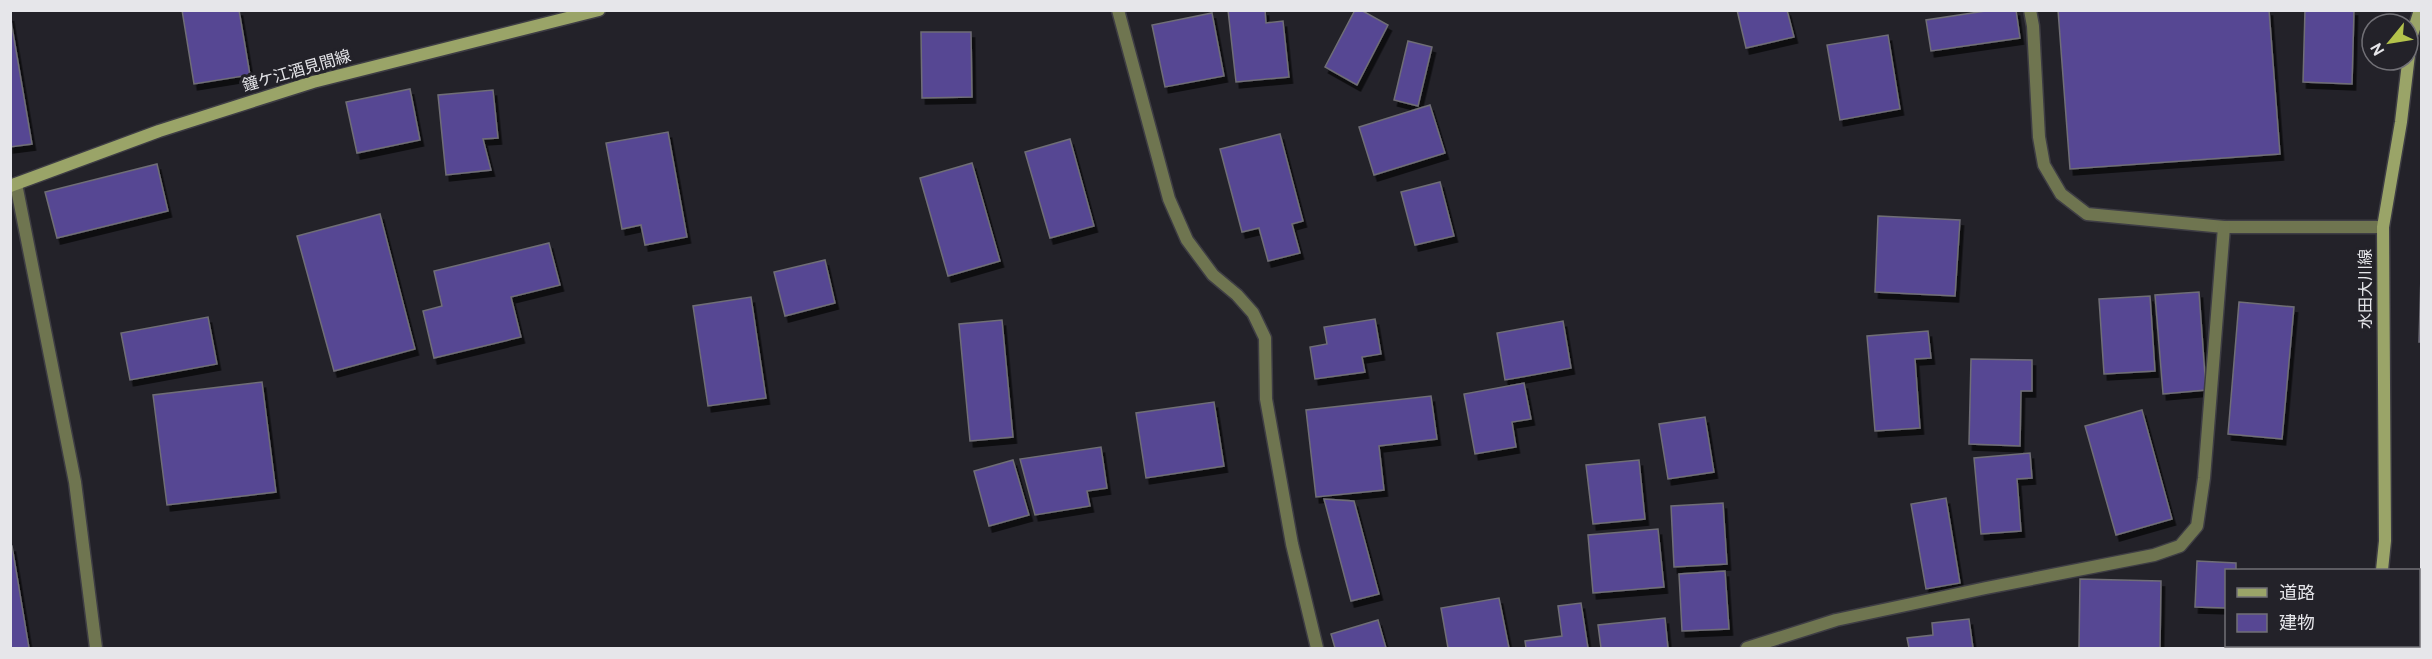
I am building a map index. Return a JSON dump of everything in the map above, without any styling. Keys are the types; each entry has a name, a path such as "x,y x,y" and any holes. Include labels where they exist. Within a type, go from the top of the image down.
{"main road":[{"name":"鐘ケ江酒見間線","path":"13,185 159,131 314,82 599,10"},
{"name":"水田大川線","path":"2382,569 2385,541 2384,228 2401,122 2411,38 2420,10"}],"street":[{"path":"1118,10 1169,199 1187,240 1213,275 1237,295 1253,313 1265,338 1266,399 1292,544 1317,648"},
{"path":"2031,10 2038,136 2044,165 2061,194 2087,214 2224,227 2384,228"},
{"path":"13,185 75,482 96,648"},
{"path":"1747,648 1836,620 2154,555 2180,546 2198,526 2204,478 2224,227"}],"building":[{"path":"182,10 239,10 250,75 194,84"},
{"path":"1228,10 1265,10 1266,23 1283,21 1289,77 1236,82"},
{"path":"1355,10 1361,10 1388,25 1357,85 1325,67"},
{"path":"1737,10 1787,10 1794,37 1746,48"},
{"path":"1992,10 2016,10 2020,38 1931,51 1926,20"},
{"path":"2058,10 2269,10 2280,154 2070,169"},
{"path":"2305,10 2354,10 2352,84 2303,82"},
{"path":"1212,13 1224,76 1165,87 1152,25"},
{"path":"10,15 32,144 10,147"},
{"path":"921,32 971,32 972,97 922,98"},
{"path":"1888,35 1900,109 1840,120 1827,45"},
{"path":"1408,41 1432,47 1418,106 1394,100"},
{"path":"410,89 420,140 357,153 346,102"},
{"path":"493,90 498,138 483,139 491,170 446,175 438,95"},
{"path":"1430,105 1445,153 1374,175 1359,127"},
{"path":"668,132 687,237 645,245 641,225 622,229 606,143"},
{"path":"1280,134 1303,221 1292,224 1300,253 1268,261 1259,228 1242,232 1220,149"},
{"path":"1070,139 1094,226 1050,238 1025,152"},
{"path":"972,163 1000,261 948,276 920,178"},
{"path":"157,164 168,211 57,238 45,192"},
{"path":"1440,182 1454,236 1415,245 1401,192"},
{"path":"380,214 415,349 334,371 297,236"},
{"path":"1878,216 1960,220 1955,296 1875,292"},
{"path":"549,243 560,285 511,297 521,337 434,358 423,311 442,306 434,271"},
{"path":"825,260 835,303 785,316 774,272"},
{"path":"2421,275 2422,342 2419,342"},
{"path":"2199,292 2206,390 2163,394 2155,295"},
{"path":"2150,296 2155,371 2104,374 2099,299"},
{"path":"751,297 766,398 708,406 693,306"},
{"path":"2239,302 2294,307 2282,439 2228,434"},
{"path":"208,317 217,364 130,380 121,333"},
{"path":"1375,319 1381,354 1362,357 1365,372 1315,379 1310,347 1327,344 1324,327"},
{"path":"1002,320 1013,437 970,441 959,324"},
{"path":"1563,321 1571,368 1505,380 1497,333"},
{"path":"1928,331 1931,358 1915,359 1920,428 1875,431 1867,336"},
{"path":"1971,359 2032,360 2032,391 2021,391 2020,446 1969,444"},
{"path":"262,382 276,492 167,505 153,395"},
{"path":"1524,383 1531,419 1512,422 1516,447 1475,454 1464,394"},
{"path":"1431,396 1437,439 1379,446 1384,490 1316,497 1306,410"},
{"path":"1214,402 1224,466 1146,478 1136,413"},
{"path":"2142,410 2172,519 2116,535 2085,426"},
{"path":"1705,417 1714,472 1668,479 1659,424"},
{"path":"1101,447 1107,488 1087,491 1090,506 1035,515 1020,459"},
{"path":"2030,453 2032,478 2017,479 2021,531 1981,534 1974,458"},
{"path":"1013,460 1029,515 989,526 974,471"},
{"path":"1639,460 1645,519 1593,524 1586,465"},
{"path":"1946,498 1960,583 1926,589 1911,504"},
{"path":"1324,499 1354,501 1379,594 1351,601"},
{"path":"1723,503 1727,564 1674,567 1671,506"},
{"path":"1658,529 1664,587 1593,593 1588,535"},
{"path":"10,546 12,546 29,648 10,648"},
{"path":"2197,561 2236,563 2236,569 2225,569 2225,608 2195,607"},
{"path":"1725,571 1729,629 1682,631 1679,574"},
{"path":"2080,579 2161,581 2160,648 2079,648"},
{"path":"1499,598 1509,648 1448,648 1441,608"},
{"path":"1581,603 1588,648 1526,648 1525,641 1562,636 1558,606"},
{"path":"1665,618 1668,648 1601,648 1598,625"},
{"path":"1969,619 1973,648 1909,648 1907,638 1933,635 1932,623"},
{"path":"1378,620 1386,648 1335,648 1331,634"}]}
